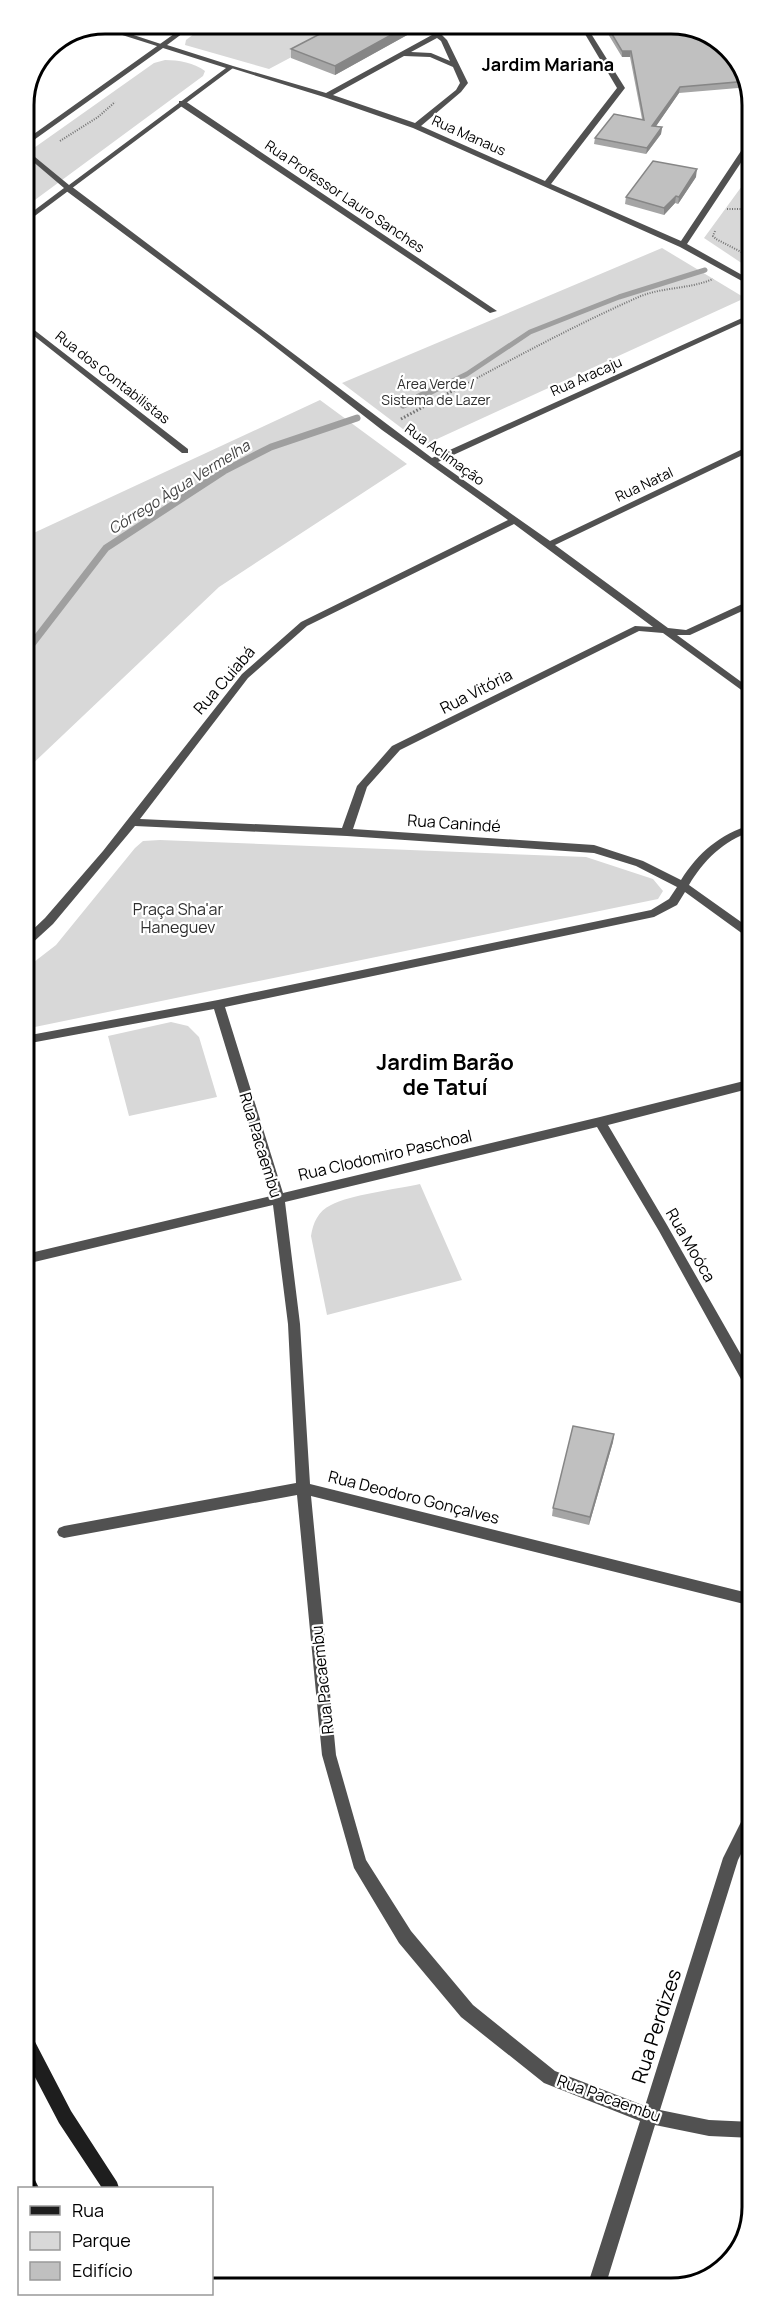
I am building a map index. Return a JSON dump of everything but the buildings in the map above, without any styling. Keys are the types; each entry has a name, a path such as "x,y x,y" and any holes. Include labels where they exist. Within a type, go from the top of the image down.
{"main road":[{"path":"34,2058 64,2116 110,2187"}],"street":[{"name":"Rua Manaus","path":"125,34 327,95 416,126 684,245 742,279"},
{"path":"34,138 178,34"},
{"path":"327,95 437,35 444,40 464,82 459,92 416,126"},
{"path":"547,184 621,88 589,35"},
{"path":"392,58 420,53 457,66"},
{"path":"34,214 231,67"},
{"name":"Rua Professor Lauro Sanches","path":"182,103 493,311"},
{"path":"684,245 742,157"},
{"name":"Rua Aclimação","path":"34,159 68,188 262,332 385,428 742,688"},
{"name":"Rua Aracaju","path":"432,461 742,320"},
{"name":"Rua dos Contabilistas","path":"34,332 185,451"},
{"name":"Rua Natal","path":"549,545 742,452"},
{"name":"Rua Cuiabá","path":"34,934 57,912 107,854 245,676 304,624 514,521"},
{"name":"Rua Vitória","path":"347,832 348,823 362,786 396,748 638,628 687,633 742,607"},
{"name":"Rua Canindé","path":"131,822 347,832 594,849 653,867 683,884 742,927"},
{"path":"34,1038 218,1004 654,913 673,902 693,869 710,850 742,831"},
{"name":"Rua Pacaembu","path":"218,1004 278,1197 294,1324 303,1488 329,1755 359,1863 405,1937 466,2011 550,2077 649,2116 709,2128 742,2130"},
{"name":"Rua Clodomiro Paschoal","path":"34,1257 600,1122 742,1086"},
{"name":"Rua Moóca","path":"600,1122 742,1368"},
{"name":"Rua Deodoro Gonçalves","path":"64,1532 303,1488 742,1598"},
{"name":"Rua Perdizes","path":"599,2278 731,1858 742,1836"}],"path":[{"path":"731,201 713,236 742,251"},
{"path":"713,202 725,209 742,209"},
{"path":"385,428 562,332 644,294 701,284 730,272"}],"green space":[{"path":"194,34 334,34 269,69 185,45 186,40"},
{"path":"165,60 186,62 205,71 203,76 34,201 34,148 154,63"},
{"path":"742,186 742,263 704,238"},
{"name":"Área Verde / Sistema de Lazer","path":"662,248 742,296 742,299 424,445 342,383"},
{"path":"320,400 407,464 219,587 34,762 34,533"},
{"name":"Praça Sha'ar Haneguev","path":"143,841 586,857 653,879 663,891 658,899 34,1027 34,962 56,945"},
{"path":"171,1022 188,1026 199,1037 217,1097 129,1116 108,1036"},
{"path":"420,1184 462,1280 327,1315 311,1236 319,1214 331,1205 349,1198"}],"waterway":[{"name":"Córrego Àgua Vermelha","path":"434,390 467,374 530,332 619,297 705,270"},
{"name":"Córrego Àgua Vermelha","path":"403,405 437,388"},
{"name":"Córrego Àgua Vermelha","path":"34,641 106,548 224,471 271,447 357,418"}],"district":[{"name":"Jardim Mariana","path":"548,64"},
{"name":"Jardim Barão de Tatuí","path":"445,1074"}]}
